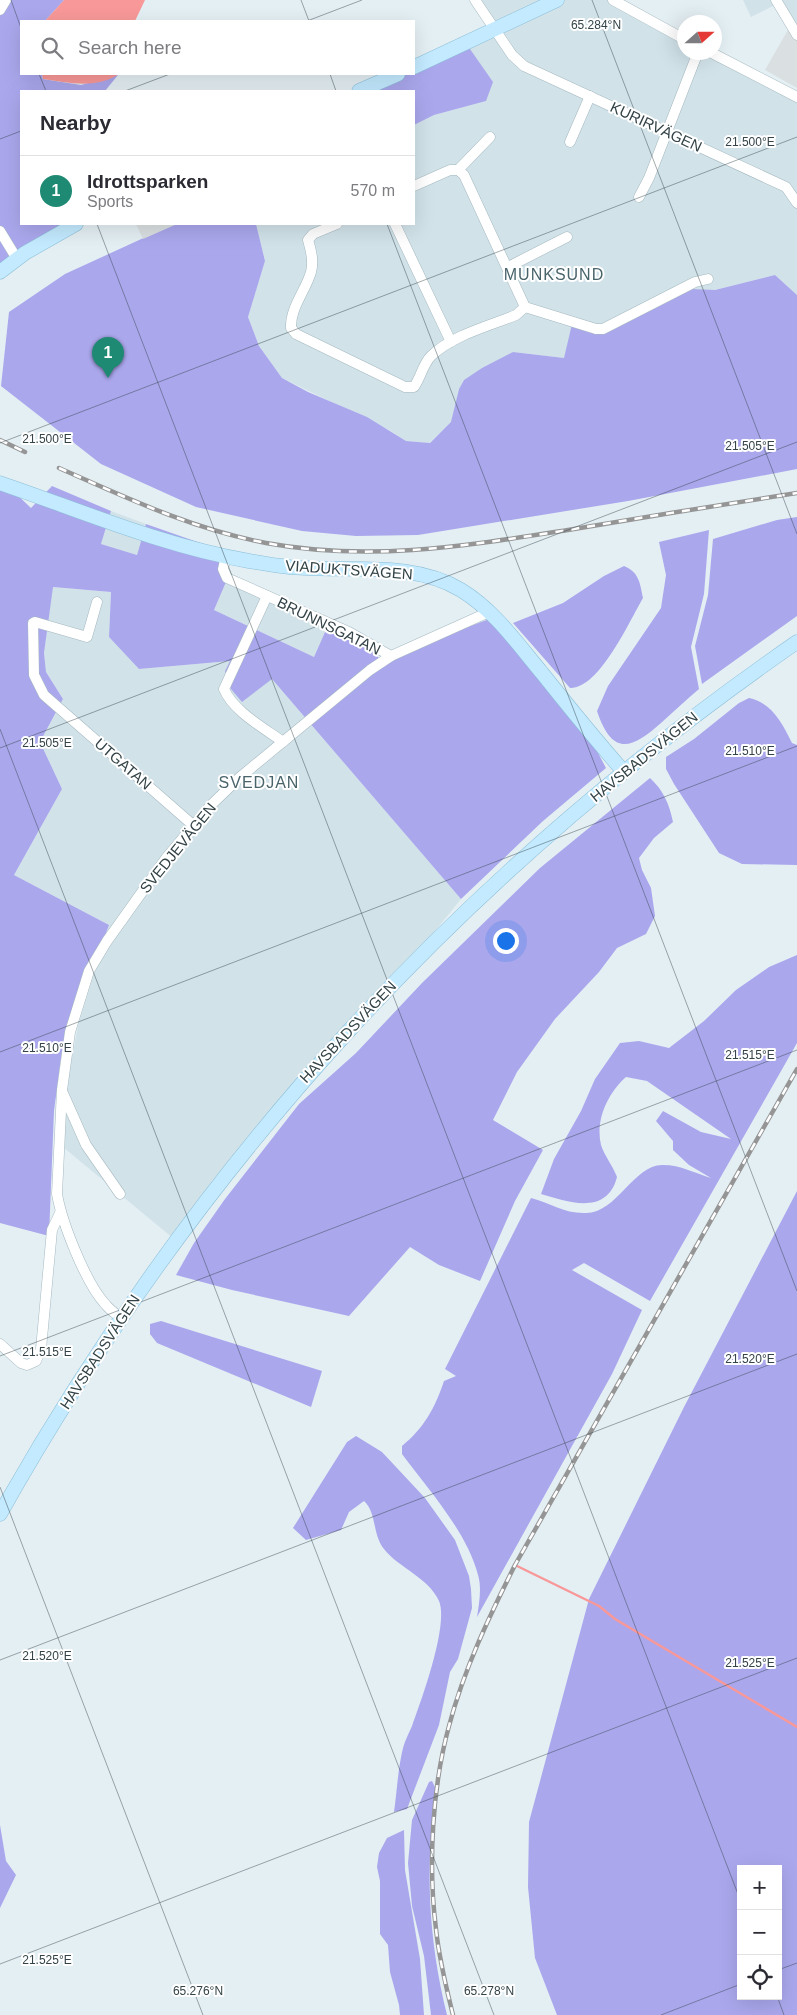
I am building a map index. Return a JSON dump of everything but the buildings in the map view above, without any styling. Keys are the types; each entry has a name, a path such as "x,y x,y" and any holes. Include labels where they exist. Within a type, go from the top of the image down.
{"main road":[{"path":"415,67 557,0"},
{"path":"364,90 396,75"},
{"path":"0,272 74,225"},
{"name":"VIADUKTSVÄGEN","path":"0,483 150,535 226,556 302,568 413,573 438,579 480,602 624,772"},
{"name":"HAVSBADSVÄGEN","path":"0,1514 50,1428 121,1318 235,1162 321,1059 361,1016 492,886 624,772 700,712 797,642"}],"street":[{"path":"0,10 6,0"},
{"name":"KURIRVÄGEN","path":"475,0 496,28 512,55 524,66 786,187 797,203"},
{"path":"613,0 677,35"},
{"path":"776,0 793,21 797,35"},
{"path":"722,58 797,97"},
{"path":"639,197 649,178 695,60"},
{"path":"570,142 590,96"},
{"path":"458,170 490,137"},
{"path":"415,186 450,170 458,170 464,175 508,267 525,308"},
{"path":"335,225 313,234 308,240 312,259 312,271 291,318 291,328 296,334 410,388 419,380 430,357 451,342 516,315 525,308"},
{"path":"395,225 451,342"},
{"path":"0,231 17,260"},
{"path":"508,267 567,237"},
{"path":"525,308 601,329 612,326 695,282 708,279"},
{"name":"BRUNNSGATAN","path":"226,556 224,570 228,578 349,632 391,656"},
{"name":"BRUNNSGATAN","path":"266,596 225,684 227,696 283,742"},
{"name":"UTGATAN","path":"97,602 87,637 33,623 32,664 37,684 44,695 194,826"},
{"name":"SVEDJEVÄGEN","path":"121,1318 106,1306 94,1290 60,1213 57,1194 62,1090 70,1032 89,971 107,940 166,857 239,778 370,670 391,656 489,612"},
{"path":"62,1090 86,1144 120,1194"},
{"name":"SVEDJEVÄGEN","path":"0,1344 21,1363 27,1365 36,1362 42,1340 52,1230 60,1213"}],"shaded area":[{"path":"0,0 64,0 46,20 20,20 20,75 42,75 43,79 81,85 118,75 106,90 20,90 20,225 71,225 0,267"},
{"path":"64,0 145,0 135,20 46,20"},
{"path":"477,0 618,0 677,33 677,60 722,60 722,56 797,96 797,295 775,275 715,290 564,358 513,352 464,380 459,389 452,422 429,443 406,441 389,430 282,378 259,346 248,317 265,261 256,225 415,225 415,124 434,115 486,101 463,39 492,25"},
{"path":"743,0 781,0 781,2 751,17"},
{"path":"782,0 797,0 797,28 793,20"},
{"path":"789,28 797,41 797,88 765,70"},
{"path":"463,39 493,82 486,101 434,115 415,124 415,90 353,90 386,75 415,75"},
{"path":"42,75 117,75 101,82 82,84 43,79"},
{"path":"136,225 175,225 143,239"},
{"path":"172,225 256,225 265,261 248,317 259,346 282,378 308,392 367,417 406,441 430,443 451,422 459,389 464,380 513,352 564,358 572,324 585,327 619,323 691,289 715,290 775,275 797,295 797,469 628,501 418,535 356,536 302,531 196,507 101,464 1,386 9,312 65,274"},
{"path":"0,485 11,489 31,508 52,486 111,511 101,544 137,555 146,524 223,551 229,575 214,610 314,657 329,623 370,648 385,665 433,640 500,615 587,732 606,768 543,821 461,899 272,679 242,702 231,689 225,671 230,661 139,669 109,637 111,592 53,587 44,653 46,672 63,699 40,742 62,789 14,875 109,925 62,1051 54,1111 49,1236 0,1223"},
{"path":"111,511 146,524 137,555 101,544"},
{"path":"797,517 797,616 702,684 695,646 708,595 713,539 777,520"},
{"path":"709,530 704,594 691,647 699,689 640,739 632,743 623,744 616,742 609,736 597,711 608,686 661,608 666,575 659,542"},
{"path":"624,566 636,575 643,598 602,666 592,678 581,685 570,688 513,623 563,603 604,576"},
{"path":"229,575 329,623 314,657 214,610"},
{"path":"52,587 111,592 109,637 139,669 231,661 272,679 461,899 363,1020 174,1239 63,1147 67,1084 78,1026 109,925 14,875 62,789 40,742 63,699 46,672 44,653"},
{"path":"749,698 764,704 770,709 780,721 792,743 797,745 797,865 742,864 719,853 666,769 666,757 694,739 739,703"},
{"path":"650,778 665,798 673,822 654,838 639,858 642,870 651,888 655,916 646,934 617,948 599,972 555,1019 517,1072 493,1120 543,1150 515,1201 480,1281 439,1265 410,1247 349,1316 232,1290 176,1275 194,1243 225,1199 299,1104 356,1053 422,983 540,868"},
{"path":"797,955 797,1043 650,1301 584,1263 572,1270 642,1310 612,1374 477,1617 480,1585 473,1559 446,1512 402,1454 402,1446 423,1425 437,1400 444,1381 456,1376 445,1369 531,1198 571,1212 586,1213 597,1211 607,1205 643,1172 653,1167 663,1165 676,1166 711,1178 689,1165 673,1150 673,1141 656,1121 663,1111 701,1132 731,1139 647,1081 626,1077 614,1091 604,1108 600,1126 601,1145 617,1177 612,1189 605,1197 596,1202 585,1203 541,1194 554,1159 581,1111 595,1079 620,1043 639,1041 669,1048 704,1021 736,990 769,967"},
{"path":"797,1191 797,2015 557,2015 535,1958 528,1887 529,1822 589,1599 684,1407"},
{"path":"161,1321 322,1371 311,1407 157,1343 150,1334 150,1324"},
{"path":"356,1436 382,1452 425,1498 455,1540 469,1576 471,1589 472,1608 458,1659 450,1672 439,1725 407,1809 394,1812 403,1748 433,1663 437,1645 441,1612 439,1601 421,1579 390,1556 384,1549 380,1543 371,1511 364,1501 349,1512 341,1530 306,1540 293,1528 347,1442"},
{"path":"432,1781 436,1789 430,1847 430,1902 436,1958 447,2015 431,2015 424,1956 412,1906 408,1863 412,1820 429,1782"},
{"path":"0,1825 6,1861 16,1875 0,1908"},
{"path":"404,1830 405,1870 420,1959 424,2015 400,2015 390,1972 388,1945 380,1934 380,1881 377,1867 379,1853 387,1838"}],"waterway":[{"path":"515,1565 599,1606 615,1619 797,1727"}],"railway":[{"path":"0,440 25,452"},
{"path":"59,468 160,512 212,530 266,543 305,549 343,551 417,550 455,546 797,493"},
{"path":"453,2015 437,1940 432,1853 435,1801 443,1750 462,1684 487,1624 515,1565 797,1069"}],"place":[{"name":"Idrottsparken","path":"108,378"}],"district":[{"name":"MUNKSUND","path":"554,274"},
{"name":"SVEDJAN","path":"259,782"}]}
